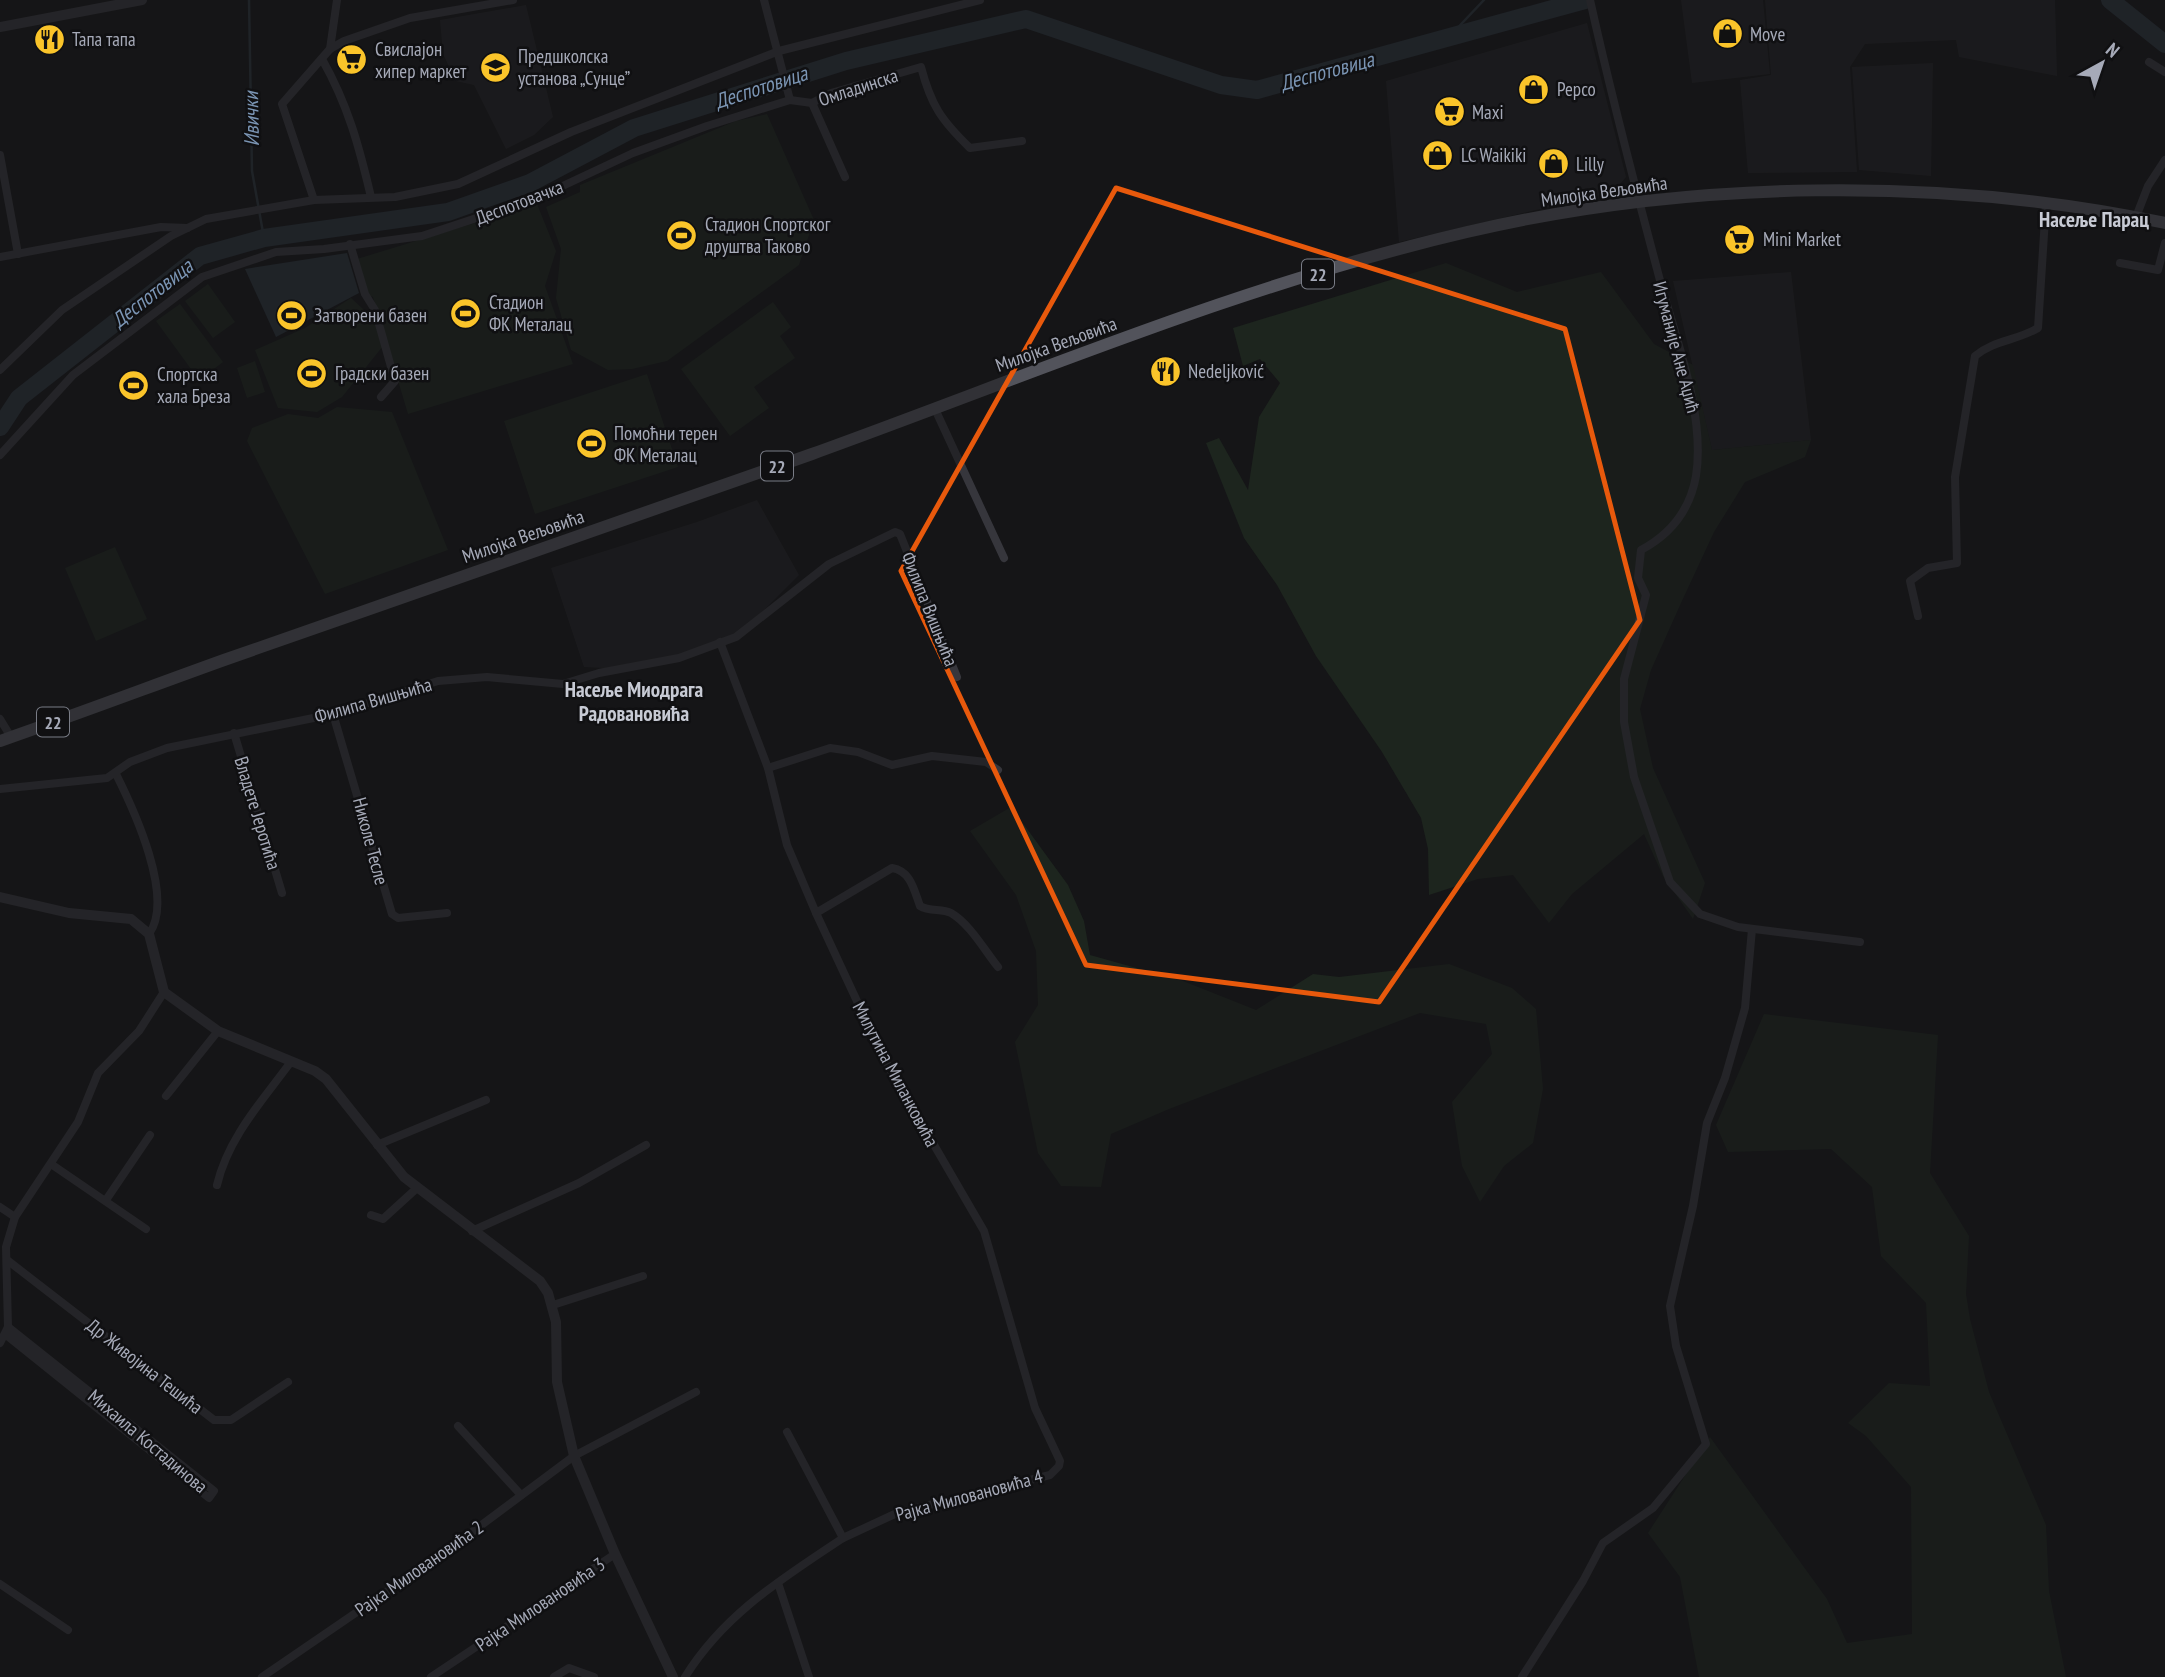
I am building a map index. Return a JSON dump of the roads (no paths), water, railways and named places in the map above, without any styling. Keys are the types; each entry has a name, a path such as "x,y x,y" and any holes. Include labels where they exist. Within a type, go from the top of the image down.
{"main road":[{"name":"Милојка Вељовића","path":"6,739 935,409 1225,303 1342,266 1467,232 1639,202 1758,194 1950,195 2046,203 2165,223"}],"street":[{"path":"0,27 142,0"},
{"path":"330,49 337,0"},
{"path":"314,200 282,104 330,49 364,32 410,18 513,0"},
{"name":"Омладинска","path":"764,0 789,96 812,103 831,93 921,66 930,99 950,128 970,148 1022,141"},
{"path":"0,370 62,310 187,228 219,215 314,200 395,197 458,184 570,132 779,51 980,0"},
{"name":"Игуманије Ане Аџић","path":"1591,4 1639,202 1698,424 1696,477 1685,513 1659,540 1641,550 1638,578 1646,595 1624,679 1625,722 1634,777 1670,882 1700,915 1752,929 1860,942"},
{"path":"322,59 339,90 356,133 370,197"},
{"path":"2149,62 2165,72"},
{"name":"Деспотовачка","path":"0,455 73,375 202,277 276,252 422,236 537,198 633,153 789,96"},
{"path":"812,103 845,177"},
{"path":"0,155 18,254"},
{"path":"2136,216 2148,186 2165,160"},
{"path":"1918,616 1910,581 1928,568 1957,564 1955,477 1975,356 1990,344 2020,339 2038,328 2046,203"},
{"path":"0,257 161,227 187,228"},
{"path":"2120,263 2158,270 2165,243"},
{"path":"350,244 365,294 375,310 395,381 381,397"},
{"path":"935,409 1004,558"},
{"name":"Филипа Вишњића","path":"0,789 107,778 143,756 234,733 333,714 438,681 486,677 563,684 599,673 679,658 736,637 829,564 895,532 900,534 957,677"},
{"name":"Милутина Миланковића","path":"720,642 768,768 787,845 816,913 883,1057 984,1231"},
{"name":"Николе Тесле","path":"333,714 392,914 398,918 447,913"},
{"path":"0,719 6,739"},
{"name":"Владете Јеротића","path":"234,733 282,893"},
{"path":"768,768 830,748 858,752 892,765 932,756 986,762 998,770"},
{"path":"116,774 130,800 153,872 158,913 156,924 149,934"},
{"path":"816,913 892,868 901,869 908,876 920,906 930,911 948,911 958,918 998,967"},
{"path":"0,897 69,913 131,919 149,934 164,992 218,1031 314,1071 326,1080 377,1146 417,1188 540,1281 553,1305 558,1341 556,1382 574,1456 615,1554 673,1677"},
{"path":"1522,1677 1584,1581 1603,1543 1653,1508 1706,1444 1676,1346 1670,1306 1693,1206 1706,1123 1725,1077 1745,1008 1752,929"},
{"path":"0,1343 7,1331 7,1260 9,1232 15,1217 78,1122 98,1073 139,1031 164,992"},
{"path":"166,1096 218,1031"},
{"path":"217,1185 239,1131 290,1063"},
{"path":"377,1146 486,1100"},
{"path":"106,1200 150,1135"},
{"path":"472,1231 579,1183 646,1145"},
{"path":"51,1164 146,1229"},
{"path":"371,1214 383,1219 417,1188"},
{"path":"0,1207 15,1217"},
{"name":"Рајка Миловановића 4","path":"685,1677 702,1650 727,1621 844,1538 897,1513 1050,1475 1059,1466 1058,1455 1035,1408 984,1231"},
{"name":"Др Живојина Тешића","path":"7,1260 214,1420 231,1420 288,1382"},
{"path":"553,1305 643,1276"},
{"name":"Михаила Костадинова","path":"7,1331 214,1491 209,1498 7,1331"},
{"name":"Рајка Миловановића 2","path":"262,1677 574,1456 696,1392"},
{"path":"458,1426 521,1495"},
{"path":"787,1432 844,1538"},
{"name":"Рајка Миловановића 3","path":"431,1677 615,1554"},
{"path":"778,1583 809,1677"},
{"path":"0,1584 68,1630"},
{"path":"554,1677 569,1668 593,1677"}],"waterway":[{"name":"Ивички","path":"249,0 252,171 264,238"},
{"path":"1448,38 1484,0"},
{"name":"Деспотовица","path":"0,427 19,398 200,256 264,238 448,212 530,183 634,128 846,61 1026,19 1221,85 1257,90 1585,0"},
{"name":"Деспотовица","path":"2110,0 2165,44"}],"place":[{"name":"Move","path":"1727,34"},
{"name":"Тапа тапа","path":"49,39"},
{"name":"Свислајон хипер маркет","path":"352,60"},
{"name":"Предшколска установа „Сунце”","path":"495,67"},
{"name":"Pepco","path":"1534,89"},
{"name":"Maxi","path":"1449,112"},
{"name":"LC Waikiki","path":"1438,155"},
{"name":"Lilly","path":"1553,164"},
{"name":"Стадион Спортског друштва Таково","path":"682,235"},
{"name":"Mini Market","path":"1740,239"},
{"name":"Стадион ФК Металац","path":"466,313"},
{"name":"Затворени базен","path":"291,315"},
{"name":"Nedeljković","path":"1165,371"},
{"name":"Градски базен","path":"312,373"},
{"name":"Спортска хала Бреза","path":"134,385"},
{"name":"Помоћни терен ФК Металац","path":"591,444"}],"district":[{"name":"Насеље Парац","path":"2094,219"},
{"name":"Насеље Миодрага Радовановића","path":"634,701"}]}
